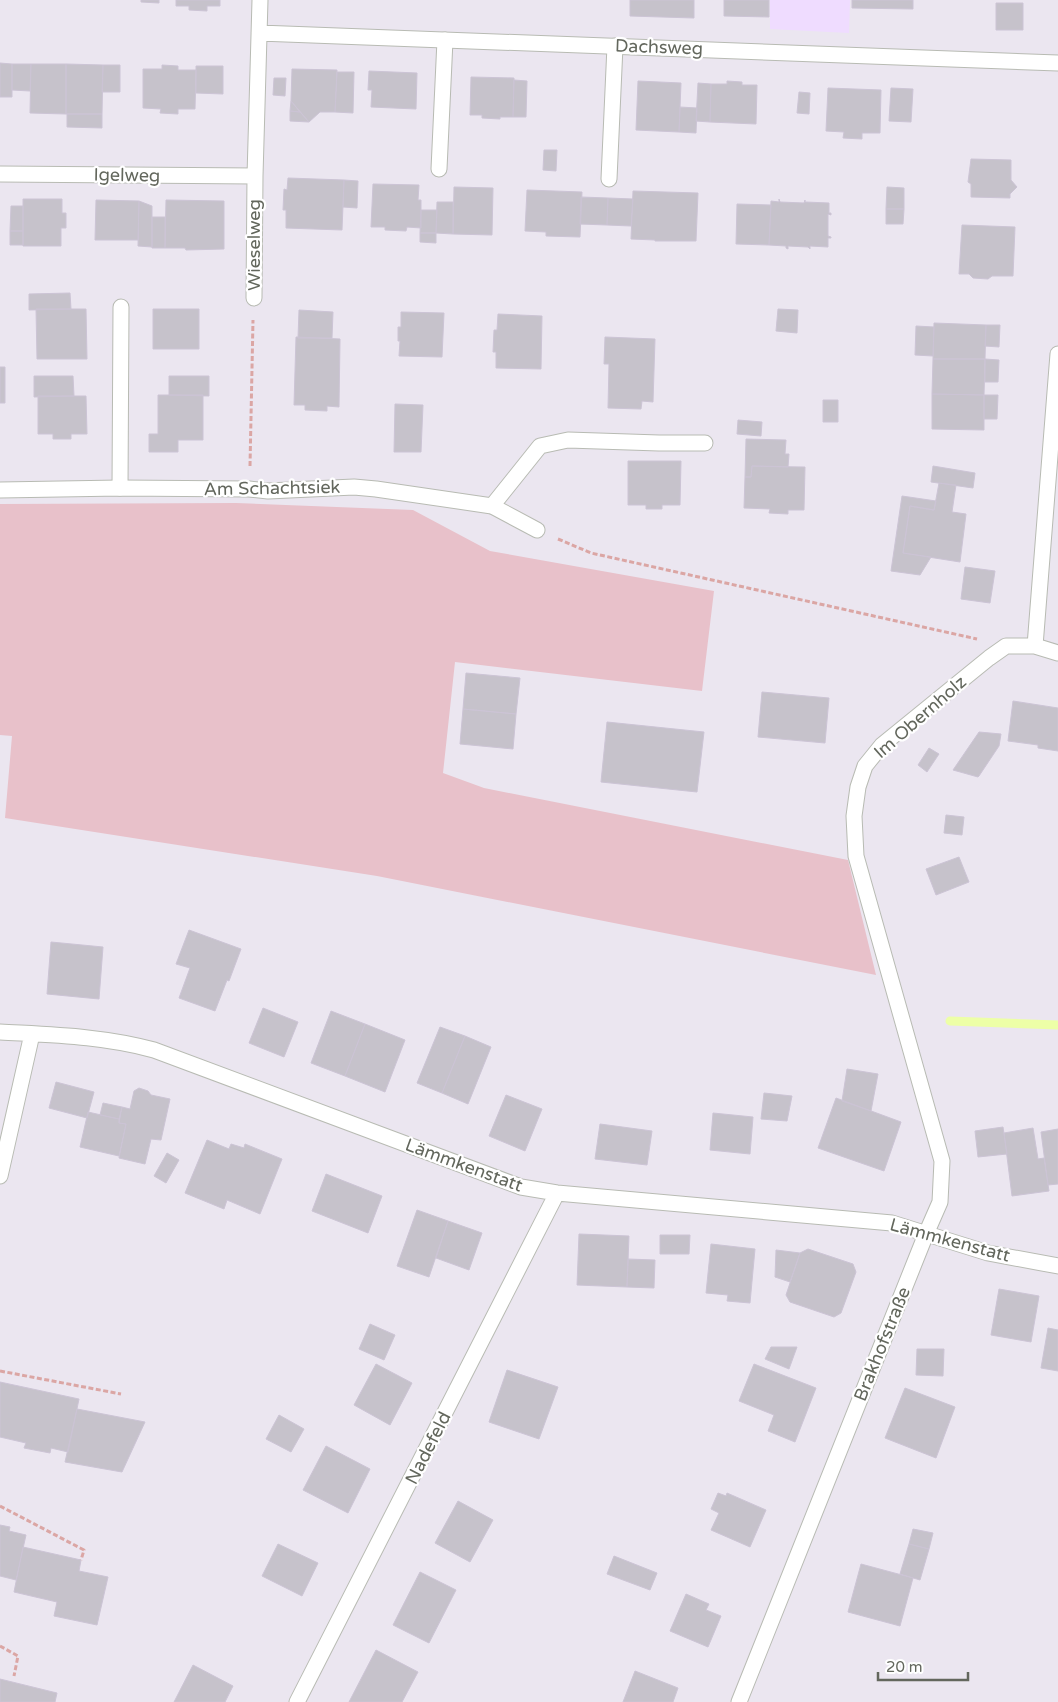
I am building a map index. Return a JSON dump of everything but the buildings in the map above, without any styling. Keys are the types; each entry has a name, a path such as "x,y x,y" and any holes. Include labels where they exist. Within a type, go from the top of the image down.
{"street":[{"name":"Wieselweg","path":"254,298 260,0"},
{"name":"Dachsweg","path":"259,33 1058,63"},
{"path":"438,170 445,40"},
{"path":"609,179 616,46"},
{"name":"Igelweg","path":"0,174 255,176"},
{"path":"120,307 120,488"},
{"path":"1035,646 1058,354"},
{"path":"492,506 540,446 568,440 705,443"},
{"name":"Am Schachtsiek","path":"0,490 120,488 249,489 268,491 354,487 492,506 537,530"},
{"path":"1006,646 1035,646 1058,653"},
{"name":"Im Obernholz","path":"891,978 856,856 854,816 858,787 865,766 882,745 988,658 1006,646"},
{"name":"Brakhofstraße","path":"739,1702 940,1202 942,1161 891,978"},
{"name":"Lämmkenstatt","path":"0,1032 100,1039 128,1043 154,1050 521,1187 558,1193 892,1223 988,1253 1058,1266"},
{"path":"0,1176 32,1034"},
{"name":"Nadefeld","path":"297,1702 558,1193"}],"path":[{"name":"Wieselweg","path":"249,489 254,298"},
{"path":"537,530 591,554 1006,646"},
{"path":"0,1371 122,1394"},
{"path":"0,1506 84,1550 81,1560"},
{"path":"0,1646 18,1656 14,1676"}],"shaded area":[{"path":"770,0 850,0 849,33 770,29"},
{"path":"236,503 413,510 490,551 714,591 702,691 455,662 443,773 484,788 848,860 876,975 377,876 5,818 12,736 0,735 0,504"}],"waterway":[{"path":"950,1021 1058,1025"}]}
